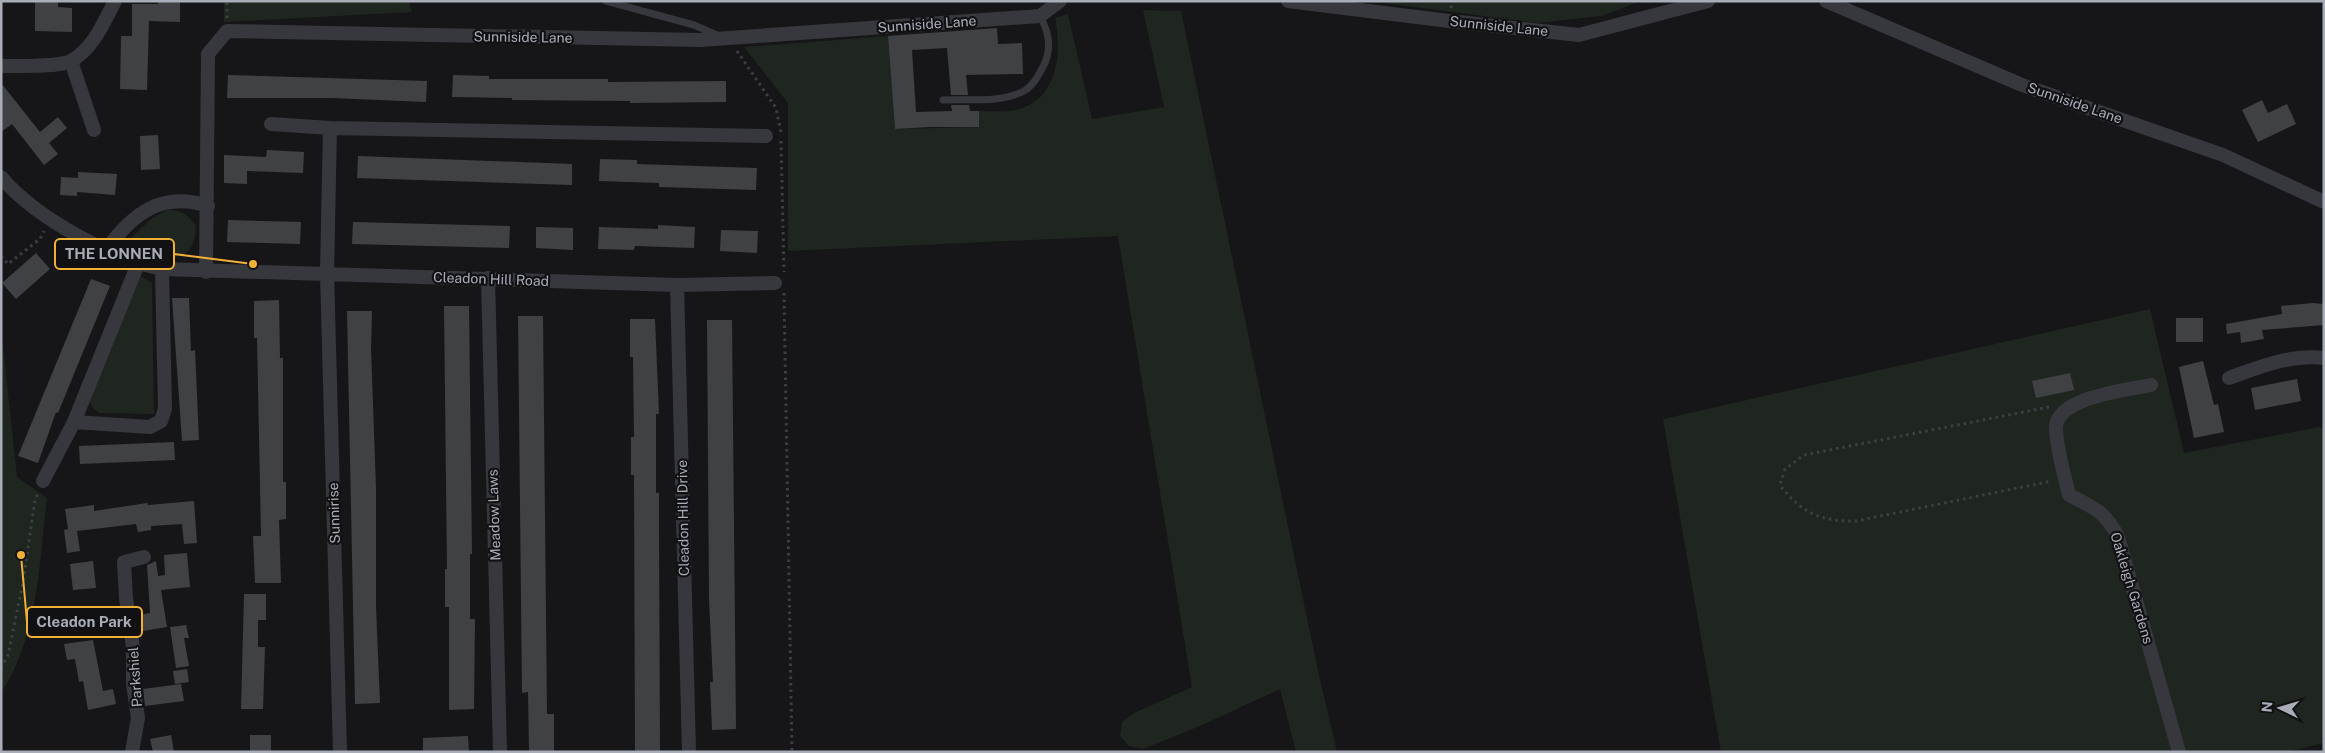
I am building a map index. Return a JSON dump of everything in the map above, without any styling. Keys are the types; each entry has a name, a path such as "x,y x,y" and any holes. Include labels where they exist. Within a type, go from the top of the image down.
{"street":[{"path":"1,66 34,66 71,61 95,37 115,1"},
{"path":"1040,16 1060,1"},
{"name":"Sunniside Lane","path":"1288,1 1449,22 1579,35 1708,1"},
{"name":"Sunniside Lane","path":"1826,1 2022,85 2223,155 2272,176 2324,202"},
{"name":"Sunniside Lane","path":"206,272 208,54 227,31 690,40 1040,16"},
{"path":"71,61 94,130"},
{"path":"271,124 330,128 766,136"},
{"name":"Sunnirise","path":"330,128 328,273 340,752"},
{"name":"Cleadon Hill Road","path":"1,177 11,189 49,220 106,250 138,264 162,269 206,272 328,273 677,285 781,283"},
{"path":"106,250 134,218 158,204 170,200 191,200 208,206"},
{"path":"44,481 74,422 138,264"},
{"path":"74,422 150,427 161,421 165,409 162,269"},
{"name":"Meadow Laws","path":"488,278 500,752"},
{"name":"Cleadon Hill Drive","path":"677,285 689,752"},
{"path":"2229,378 2286,359 2324,358"},
{"path":"2058,410 2086,400 2151,385"},
{"name":"Oakleigh Gardens","path":"2058,410 2056,427 2069,495 2096,509 2110,521 2118,537 2179,752"},
{"name":"Parkshiel","path":"132,752 138,718 133,684 134,647 126,598 124,562 144,558"}],"lane":[{"path":"606,1 694,25 726,38"},
{"path":"943,100 999,98 1024,91 1037,79 1047,59 1048,32 1040,16"}],"path":[{"path":"726,38 776,108 780,119 781,283 792,752"},
{"path":"1,256 8,264 40,239 49,220"},
{"path":"2058,410 1804,455 1785,469 1780,485 1793,502 1814,515 1836,522 1856,521 2065,479"},
{"path":"1,668 8,655 23,582 35,500 44,481"}],"shaded area":[{"path":"224,1 409,1 412,12 224,22"},
{"path":"1368,1 1641,1 1602,16 1537,23"},
{"path":"1143,10 1181,11 1318,671 1337,752 1296,752 1280,689 1200,726 1143,749 1129,746 1120,736 1122,722 1134,713 1192,687 1118,236 788,251 788,103 744,47 888,36 895,129 978,127 979,111 1020,109 1037,100 1045,91 1055,68 1057,55 1058,42 1055,18 1068,14 1092,119 1164,107"},
{"path":"167,210 184,213 196,226 190,248 185,254 169,257 138,252 129,240 151,219"},
{"path":"141,276 152,283 154,414 100,413 91,404 91,390"},
{"path":"2150,309 2184,453 2319,427 2324,429 2324,743 2286,752 1721,752 1663,419"},
{"path":"1,328 17,477 47,498 39,574 30,624 23,648 1,693"}],"building":[{"path":"35,1 58,1 58,7 72,8 72,32 35,31"},
{"path":"158,1 180,1 180,22 149,21 147,90 120,89 121,36 132,36 132,4 158,4"},
{"path":"997,28 998,44 1022,43 1023,74 966,75 968,95 951,95 947,48 912,50 916,112 952,111 951,105 969,105 970,111 979,111 979,127 895,129 888,36"},
{"path":"228,75 427,81 426,102 331,98 227,98"},
{"path":"453,75 489,76 489,79 608,79 608,82 726,81 726,102 630,103 630,101 512,100 512,98 452,97"},
{"path":"1,83 40,132 58,117 67,128 49,143 58,154 44,165 12,124 1,132"},
{"path":"2262,100 2268,113 2287,104 2296,124 2258,142 2242,110"},
{"path":"158,135 160,169 141,170 140,136"},
{"path":"267,150 304,152 303,173 247,171 247,184 224,183 224,155 266,157"},
{"path":"358,156 572,164 572,185 357,178"},
{"path":"600,159 637,160 637,164 757,168 756,190 659,187 659,183 599,181"},
{"path":"78,172 117,174 115,195 77,192 77,196 60,195 61,177 78,178"},
{"path":"228,220 301,222 300,244 227,242"},
{"path":"353,222 510,226 509,248 352,244"},
{"path":"658,225 695,227 694,248 635,246 634,250 598,249 599,227 658,229"},
{"path":"536,227 573,228 573,250 536,248"},
{"path":"721,230 758,231 757,253 720,251"},
{"path":"36,253 50,269 16,299 2,283"},
{"path":"91,279 110,286 58,413 56,412 38,463 18,456"},
{"path":"172,298 189,298 191,351 195,350 199,440 182,441"},
{"path":"279,300 280,358 283,358 283,482 286,482 286,519 279,520 281,583 255,583 253,536 261,536 257,338 254,338 254,301"},
{"path":"2313,303 2324,304 2324,325 2262,330 2264,339 2241,343 2240,332 2227,334 2226,324 2282,314 2281,306"},
{"path":"444,306 469,306 472,554 470,554 470,619 475,619 474,709 449,710 449,607 445,607 445,569 447,569"},
{"path":"347,311 372,311 371,349 376,488 376,607 380,703 355,704"},
{"path":"518,316 543,316 547,714 554,714 554,752 529,752 528,692 522,693"},
{"path":"2176,318 2203,318 2203,342 2176,342"},
{"path":"630,319 655,319 659,414 656,414 656,493 659,493 660,752 635,752 634,475 631,475 631,437 634,437 633,357 630,357"},
{"path":"707,320 732,320 736,729 712,730 710,682 713,682 709,600"},
{"path":"2203,361 2214,405 2218,404 2224,432 2194,438 2179,367"},
{"path":"2070,373 2074,390 2036,398 2032,381"},
{"path":"2297,379 2301,401 2255,410 2251,388"},
{"path":"174,442 175,460 80,464 79,446"},
{"path":"194,501 197,543 184,544 182,524 151,526 151,530 138,532 136,524 77,531 80,551 67,553 64,530 68,529 65,509 94,505 94,511 147,503 148,505"},
{"path":"187,553 190,587 161,590 167,627 143,631 140,615 150,613 147,565 156,561 158,576 165,575 164,555"},
{"path":"93,561 96,588 73,590 70,564"},
{"path":"244,594 266,594 266,620 258,620 258,647 265,647 263,709 241,709"},
{"path":"114,620 116,635 92,638 91,623"},
{"path":"186,625 189,638 184,638 189,666 176,668 170,627"},
{"path":"93,640 103,691 113,689 116,704 88,710 83,681 79,682 75,659 67,660 64,644"},
{"path":"187,669 189,682 175,684 173,671"},
{"path":"181,684 184,701 145,706 143,689"},
{"path":"171,735 174,752 153,752 150,739"},
{"path":"250,735 271,735 271,752 250,752"},
{"path":"468,736 469,752 423,752 423,738"}],"place":[{"name":"THE LONNEN","path":"253,264"},
{"name":"Cleadon Park","path":"21,555"}]}
